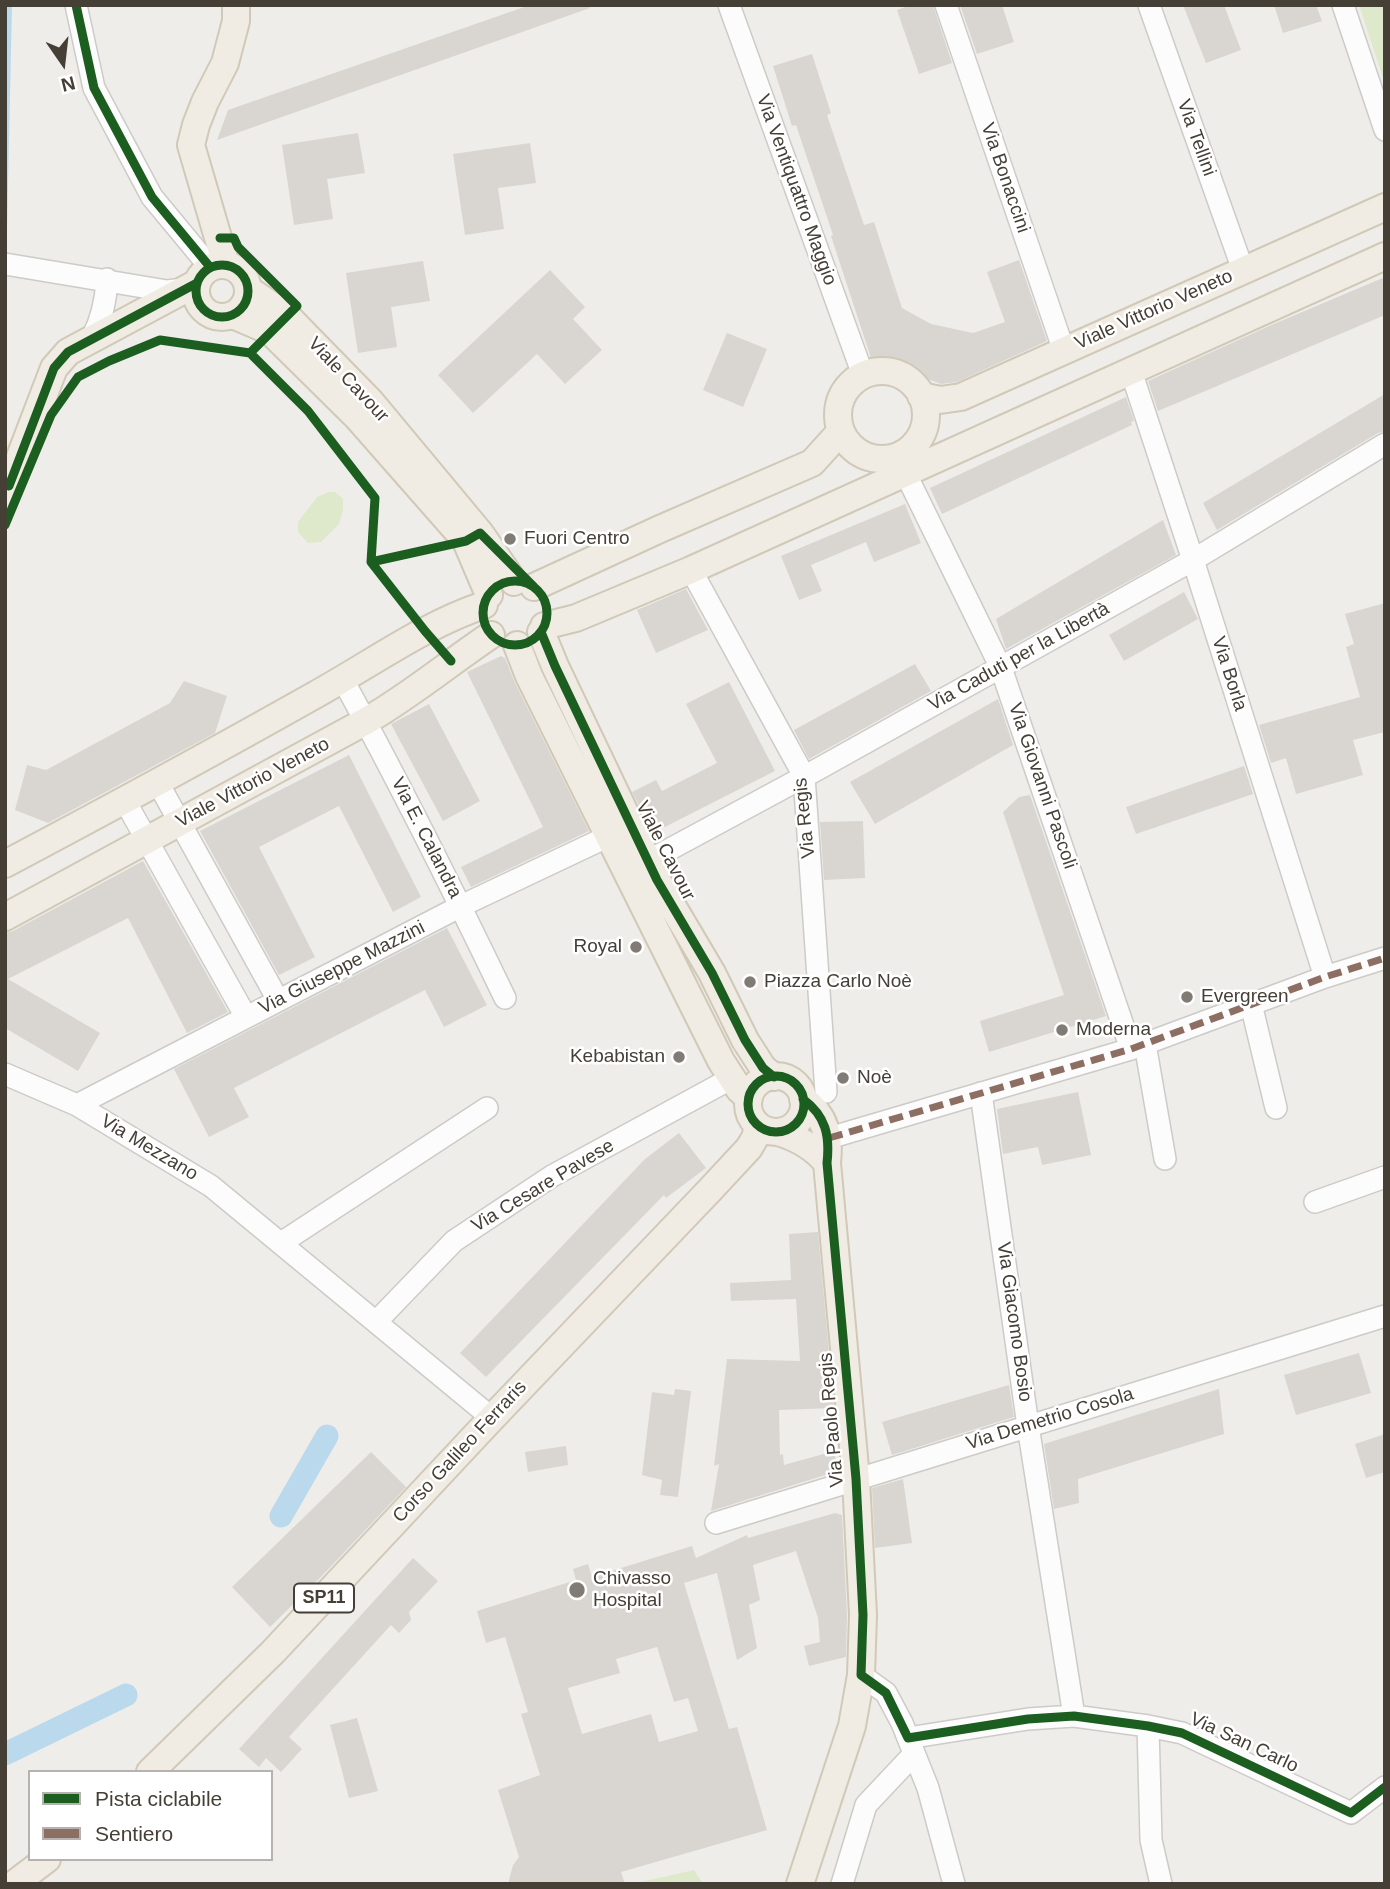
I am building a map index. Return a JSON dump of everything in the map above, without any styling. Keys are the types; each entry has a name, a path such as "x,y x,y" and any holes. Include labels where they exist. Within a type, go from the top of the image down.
{"main road":[{"path":"5,496 54,368 68,352 205,276 235,268 247,281 249,290 244,307 229,317 220,317 204,310 197,298 205,276 220,238 191,145 205,102 225,63 236,21 236,5"},
{"name":"Viale Vittorio Veneto","path":"921,396 940,400 961,397 1385,207"},
{"path":"543,629 691,570 878,487 898,460 913,447 924,428 925,406 914,385 903,377 890,372 863,375 844,393 839,405 841,431 854,449 875,458 898,460 947,454 1385,256"},
{"name":"Viale Cavour","path":"249,290 287,316 371,402 524,584"},
{"path":"121,324 204,310"},
{"name":"Viale Cavour","path":"233,315 271,331 357,417 466,541 487,600"},
{"path":"5,864 158,783 425,631 487,600 505,583 524,584 812,463 841,431"},
{"path":"487,600 483,615 491,635 508,644 526,643 535,639 543,629 547,615 541,595 524,584"},
{"name":"Viale Cavour","path":"543,629 555,666 657,880 712,973 745,1040 763,1068 774,1077 789,1080 801,1091 815,1096 813,1106 821,1118 828,1151"},
{"name":"Viale Vittorio Veneto","path":"5,916 393,706 491,635"},
{"path":"517,645 529,676 721,1061 740,1088 749,1112 768,1128 828,1151"},
{"path":"740,1088 774,1077"},
{"path":"768,1128 787,1130 795,1125 803,1108 815,1096"},
{"name":"Corso Galileo Ferraris","path":"152,1770 273,1653 749,1148 756,1136 768,1128"},
{"name":"Via Paolo Regis","path":"800,1884 852,1726 861,1675 863,1615 856,1479 828,1151"},
{"path":"14,1884 44,1861"}],"street":[{"path":"13,265 107,287 167,290 205,276 152,197 94,88 76,5"},
{"name":"Via Ventiquattro Maggio","path":"729,5 863,375"},
{"name":"Via Bonaccini","path":"947,5 1064,351"},
{"name":"Via Tellini","path":"1149,5 1243,270"},
{"path":"1343,5 1385,130"},
{"path":"107,287 109,309 121,324"},
{"path":"92,338 99,324 107,287"},
{"name":"Via Borla","path":"1130,372 1193,560 1325,977"},
{"name":"Via Caduti per la Libertà","path":"648,861 1193,560 1385,444"},
{"name":"Via Giovanni Pascoli","path":"898,460 1001,668 1138,1046 1165,1159"},
{"name":"Via Regis","path":"691,570 804,776 815,1096"},
{"name":"Via E. Calandra","path":"343,680 461,906 505,998"},
{"path":"158,783 278,1000"},
{"path":"125,801 246,1017"},
{"name":"Via Giuseppe Mazzini","path":"77,1105 461,906 609,836"},
{"path":"828,1151 981,1093 1138,1046 1325,977 1385,958"},
{"path":"1251,1004 1276,1108"},
{"name":"Via Mezzano","path":"5,1074 77,1105 211,1186 492,1418"},
{"name":"Via Cesare Pavese","path":"376,1322 454,1241 552,1176 740,1088"},
{"name":"Via Giacomo Bosio","path":"981,1093 1028,1426 1074,1716"},
{"path":"281,1243 487,1108"},
{"path":"1315,1202 1385,1177"},
{"name":"Via Demetrio Cosola","path":"716,1523 1385,1316"},
{"path":"861,1675 886,1693 911,1746 928,1788 954,1884"},
{"name":"Via San Carlo","path":"911,1746 1028,1719 1074,1716 1182,1733 1351,1813 1385,1787"},
{"path":"1148,1726 1151,1840 1161,1884"},
{"path":"842,1884 866,1805 911,1746"}],"green space":[{"path":"1359,5 1385,5 1385,84"},
{"path":"335,492 343,499 339,524 321,542 308,543 298,532 298,522 317,497"},
{"path":"694,1870 703,1884 632,1884"}],"water":[{"path":"5,5 12,5 5,321"}],"building":[{"path":"530,5 589,5 590,8 217,140 228,110"},
{"path":"911,5 933,5 952,63 919,74 897,10"},
{"path":"960,5 1002,5 1014,42 977,54"},
{"path":"1183,5 1224,5 1241,50 1206,63"},
{"path":"1274,5 1316,5 1322,21 1283,33"},
{"path":"812,54 831,113 827,115 864,225 874,222 902,308 931,324 973,333 1005,322 987,272 1019,260 1047,341 957,382 941,384 871,358 831,236 833,235 796,125 792,126 773,66"},
{"path":"358,133 365,173 327,179 333,219 294,225 282,145"},
{"path":"530,143 536,183 498,188 504,229 465,235 453,154"},
{"path":"423,261 430,301 391,307 397,347 358,353 346,273"},
{"path":"550,270 585,307 573,319 602,350 565,384 537,354 473,413 438,375"},
{"path":"1385,277 1385,315 1158,411 1148,381"},
{"path":"727,333 767,349 743,407 703,390"},
{"path":"1385,394 1385,431 1217,530 1203,503"},
{"path":"1126,397 1134,421 1131,422 1132,425 942,514 930,488"},
{"path":"905,504 921,543 874,562 866,542 811,565 822,591 799,600 781,556"},
{"path":"1163,520 1176,555 1006,649 996,619"},
{"path":"686,589 708,630 656,653 637,610"},
{"path":"1184,592 1198,619 1124,661 1109,635"},
{"path":"1385,603 1385,732 1353,740 1363,775 1296,794 1286,758 1271,763 1259,725 1360,697 1346,647 1354,644 1345,614"},
{"path":"501,656 505,658 589,831 471,887 461,867 543,827 467,672"},
{"path":"915,664 931,691 809,759 794,730"},
{"path":"184,681 227,696 215,733 48,823 15,810 27,765 46,770 170,703"},
{"path":"729,682 775,771 653,833 632,792 656,780 662,791 717,763 686,704"},
{"path":"998,699 1013,745 875,824 850,782"},
{"path":"429,704 480,801 443,821 391,724"},
{"path":"349,755 421,897 393,912 339,806 259,847 315,957 279,975 200,831"},
{"path":"1244,766 1253,794 1136,834 1126,807"},
{"path":"1030,795 1106,1016 989,1052 980,1021 1064,995 1003,812 1019,797"},
{"path":"863,821 865,878 824,880 820,822"},
{"path":"143,861 228,1012 187,1033 128,918 8,979 100,1033 78,1071 5,1028 5,933"},
{"path":"447,928 487,1005 444,1027 425,990 234,1088 249,1117 209,1137 174,1069"},
{"path":"1078,1092 1091,1155 1042,1165 1038,1147 1003,1154 997,1109"},
{"path":"679,1133 706,1168 666,1198 664,1195 486,1377 460,1353 645,1159"},
{"path":"818,1232 834,1408 779,1410 780,1455 783,1454 784,1465 834,1451 838,1471 711,1511 719,1464 714,1466 727,1359 800,1361 796,1299 731,1301 730,1283 791,1280 789,1234"},
{"path":"1359,1353 1371,1393 1296,1415 1284,1375"},
{"path":"1009,1385 1014,1417 892,1455 882,1422"},
{"path":"675,1389 691,1391 678,1497 660,1495 662,1480 642,1475 652,1392 674,1395"},
{"path":"1219,1389 1224,1434 1078,1479 1079,1503 1054,1509 1044,1444"},
{"path":"1385,1434 1385,1472 1366,1478 1355,1444"},
{"path":"566,1446 568,1465 528,1472 525,1452"},
{"path":"371,1452 406,1487 270,1627 232,1587"},
{"path":"903,1479 912,1543 875,1548 872,1488"},
{"path":"835,1513 842,1515 847,1615 846,1657 809,1666 804,1646 820,1642 818,1618 796,1551 753,1565 760,1600 749,1605 757,1648 737,1660 717,1573 684,1583 729,1729 737,1727 767,1830 621,1872 625,1884 508,1884 513,1865 519,1857 498,1790 540,1775 521,1714 528,1712 505,1637 486,1643 477,1611 576,1580 573,1569 588,1564 592,1577 692,1546 696,1558 747,1535 748,1538","holes":["657,1647 674,1702 688,1698 698,1731 659,1742 651,1714 582,1734 568,1688 620,1673 616,1659"]},
{"path":"413,1558 438,1581 409,1612 411,1620 399,1633 391,1625 289,1737 302,1749 281,1772 266,1758 259,1767 239,1749"},
{"path":"357,1718 378,1791 349,1798 330,1725"}],"waterway":[{"path":"281,1516 327,1436"},
{"path":"5,1754 126,1695"}],"marked path":[{"path":"829,1138 1131,1049 1325,977 1385,958"}],"cycle path":[{"path":"76,5 94,88 152,197 210,267"},
{"path":"220,238 234,238 238,247 297,306 250,353"},
{"path":"222,265 241,272 248,291 241,310 222,317 203,310 196,291 203,272 222,265"},
{"path":"9,486 54,368 68,352 197,283"},
{"path":"5,525 51,415 78,377 160,340 250,353 308,411 375,498 371,562 466,541 480,533 534,587"},
{"path":"371,562 451,661"},
{"path":"515,581 533,587 541,595 547,613 541,631 533,639 515,645 497,639 489,631 483,613 489,595 497,587 515,581"},
{"path":"541,632 657,880 712,973 745,1040 763,1068 774,1077"},
{"path":"776,1076 787,1078 796,1084 802,1093 804,1104 802,1115 796,1124 787,1130 776,1132 765,1130 756,1124 750,1115 748,1104 750,1093 756,1084 765,1078 776,1076"},
{"path":"803,1099 817,1112 825,1127 828,1144 827,1163 856,1479 863,1615 861,1675 886,1693 908,1738 1028,1719 1074,1716 1182,1733 1351,1813 1385,1787"}],"place":[{"name":"Fuori Centro","path":"510,539"},
{"name":"Royal","path":"636,947"},
{"name":"Piazza Carlo Noè","path":"750,982"},
{"name":"Evergreen","path":"1187,997"},
{"name":"Moderna","path":"1062,1030"},
{"name":"Kebabistan","path":"679,1057"},
{"name":"Noè","path":"843,1078"},
{"name":"Chivasso Hospital","path":"577,1590"}]}
